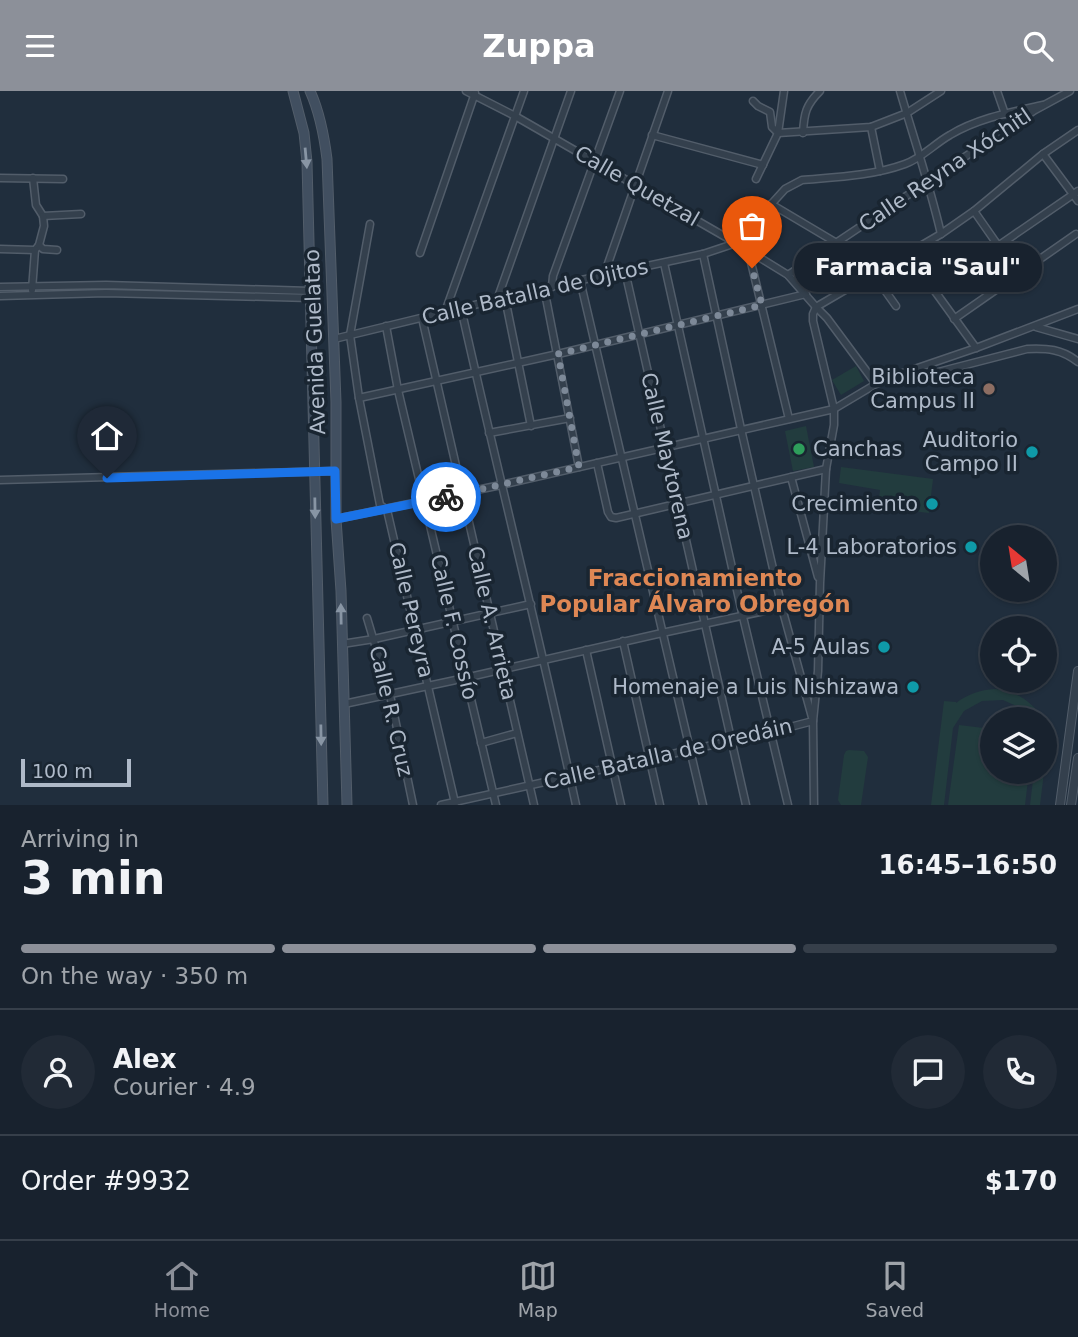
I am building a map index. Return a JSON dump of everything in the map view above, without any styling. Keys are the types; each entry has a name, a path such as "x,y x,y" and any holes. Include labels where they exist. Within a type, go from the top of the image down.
{"main road":[{"name":"Avenida Guelatao","path":"293,91 307,162 323,805"},
{"name":"Avenida Guelatao","path":"310,91 324,131 327,159 336,402 336,519 341,591 347,805"}],"street":[{"name":"Calle Quetzal","path":"466,91 475,93 788,275 880,383"},
{"path":"445,312 524,91"},
{"path":"497,300 571,91"},
{"path":"552,287 553,276 620,91"},
{"path":"604,275 668,91"},
{"path":"754,91 749,101 770,112 772,127 778,133 871,127 907,113 940,91"},
{"path":"756,179 778,133 783,91"},
{"path":"803,133 807,107 820,91"},
{"path":"900,91 929,182 942,234"},
{"path":"997,91 1005,114"},
{"name":"Calle Reyna Xóchitl","path":"788,275 1044,105 1056,94 1066,92"},
{"path":"420,253 475,93"},
{"path":"736,243 785,189 802,180 842,177 893,168 920,158 957,131 1005,114 1044,105"},
{"path":"871,127 880,171"},
{"path":"814,805 813,721 818,671 826,469 834,425 834,408 813,314 816,307 942,234 1043,154 1078,130"},
{"path":"652,135 763,165"},
{"path":"1043,154 1075,193 1078,201"},
{"path":"0,178 63,179"},
{"path":"32,295 37,247 44,226 43,216 36,205 33,178"},
{"path":"933,290 1075,193"},
{"path":"771,204 835,243"},
{"path":"974,211 1018,274"},
{"path":"43,216 81,214"},
{"name":"Calle Pereyra","path":"370,224 350,335 359,398 380,505 387,509 456,803"},
{"path":"954,319 1076,235"},
{"name":"Calle Batalla de Ojitos","path":"334,339 544,288 703,254 736,243"},
{"path":"0,249 37,247 57,250"},
{"path":"748,250 789,419"},
{"path":"911,253 933,290 976,348"},
{"path":"703,254 782,608 813,721"},
{"path":"664,263 788,805"},
{"name":"Calle Maytorena","path":"625,271 746,805"},
{"path":"874,275 896,306"},
{"path":"580,280 703,805"},
{"path":"0,287 67,286 310,295"},
{"path":"67,286 67,295"},
{"path":"544,288 579,467"},
{"path":"0,296 67,295 106,289"},
{"path":"359,398 558,354 806,294"},
{"path":"505,298 531,426"},
{"path":"461,308 576,805"},
{"path":"336,519 425,502 834,408 897,375 1035,327 1078,309"},
{"name":"Calle A. Arrieta","path":"422,318 534,805"},
{"name":"Calle F. Cossío","path":"386,326 398,390 496,805"},
{"path":"1035,327 1078,338"},
{"path":"880,383 915,378 1027,349 1056,350 1078,362"},
{"path":"489,433 570,418"},
{"path":"597,463 608,512 611,517 616,518 826,469"},
{"path":"0,480 335,471"},
{"path":"791,477 820,583"},
{"path":"344,704 820,599"},
{"path":"342,644 531,604"},
{"name":"Calle R. Cruz","path":"367,618 390,695 413,805"},
{"path":"623,641 660,805"},
{"path":"586,650 621,805"},
{"path":"1060,805 1076,704 1078,671"},
{"name":"Calle Batalla de Oredáin","path":"441,805 813,721"},
{"path":"481,743 517,733"},
{"path":"1066,761 1078,760 1075,796 1071,805"}],"green space":[{"name":"Canchas","path":"856,366 864,381 841,395 832,380"},
{"name":"Canchas","path":"806,426 814,467 793,471 785,431"},
{"path":"841,467 933,479 929,513 878,507 880,490 839,483"},
{"path":"974,693 1012,693 1034,707 1019,707 1003,700 982,701 964,711 953,728 944,805 931,805 944,701 956,703"},
{"path":"959,725 980,728 980,784 1028,784 1025,805 948,805"},
{"path":"849,750 864,751 868,757 861,805 841,805 838,800 844,755"},
{"path":"1033,784 1043,784 1040,805 1030,805"}],"way so far":[{"path":"446,497 579,467 558,354 762,305 752,268"}],"place":[{"name":"Farmacia \"Saul\"","path":"752,268"},
{"name":"Biblioteca Campus II","path":"989,389"},
{"name":"Canchas","path":"799,449"},
{"name":"Auditorio Campo II","path":"1032,452"},
{"name":"Crecimiento","path":"932,504"},
{"name":"L-4 Laboratorios","path":"971,547"},
{"name":"A-5 Aulas","path":"884,647"},
{"name":"Homenaje a Luis Nishizawa","path":"913,687"}],"district":[{"name":"Fraccionamiento Popular Álvaro Obregón","path":"695,591"}],"route":[{"path":"107,478 335,471 336,519 446,497"}]}
